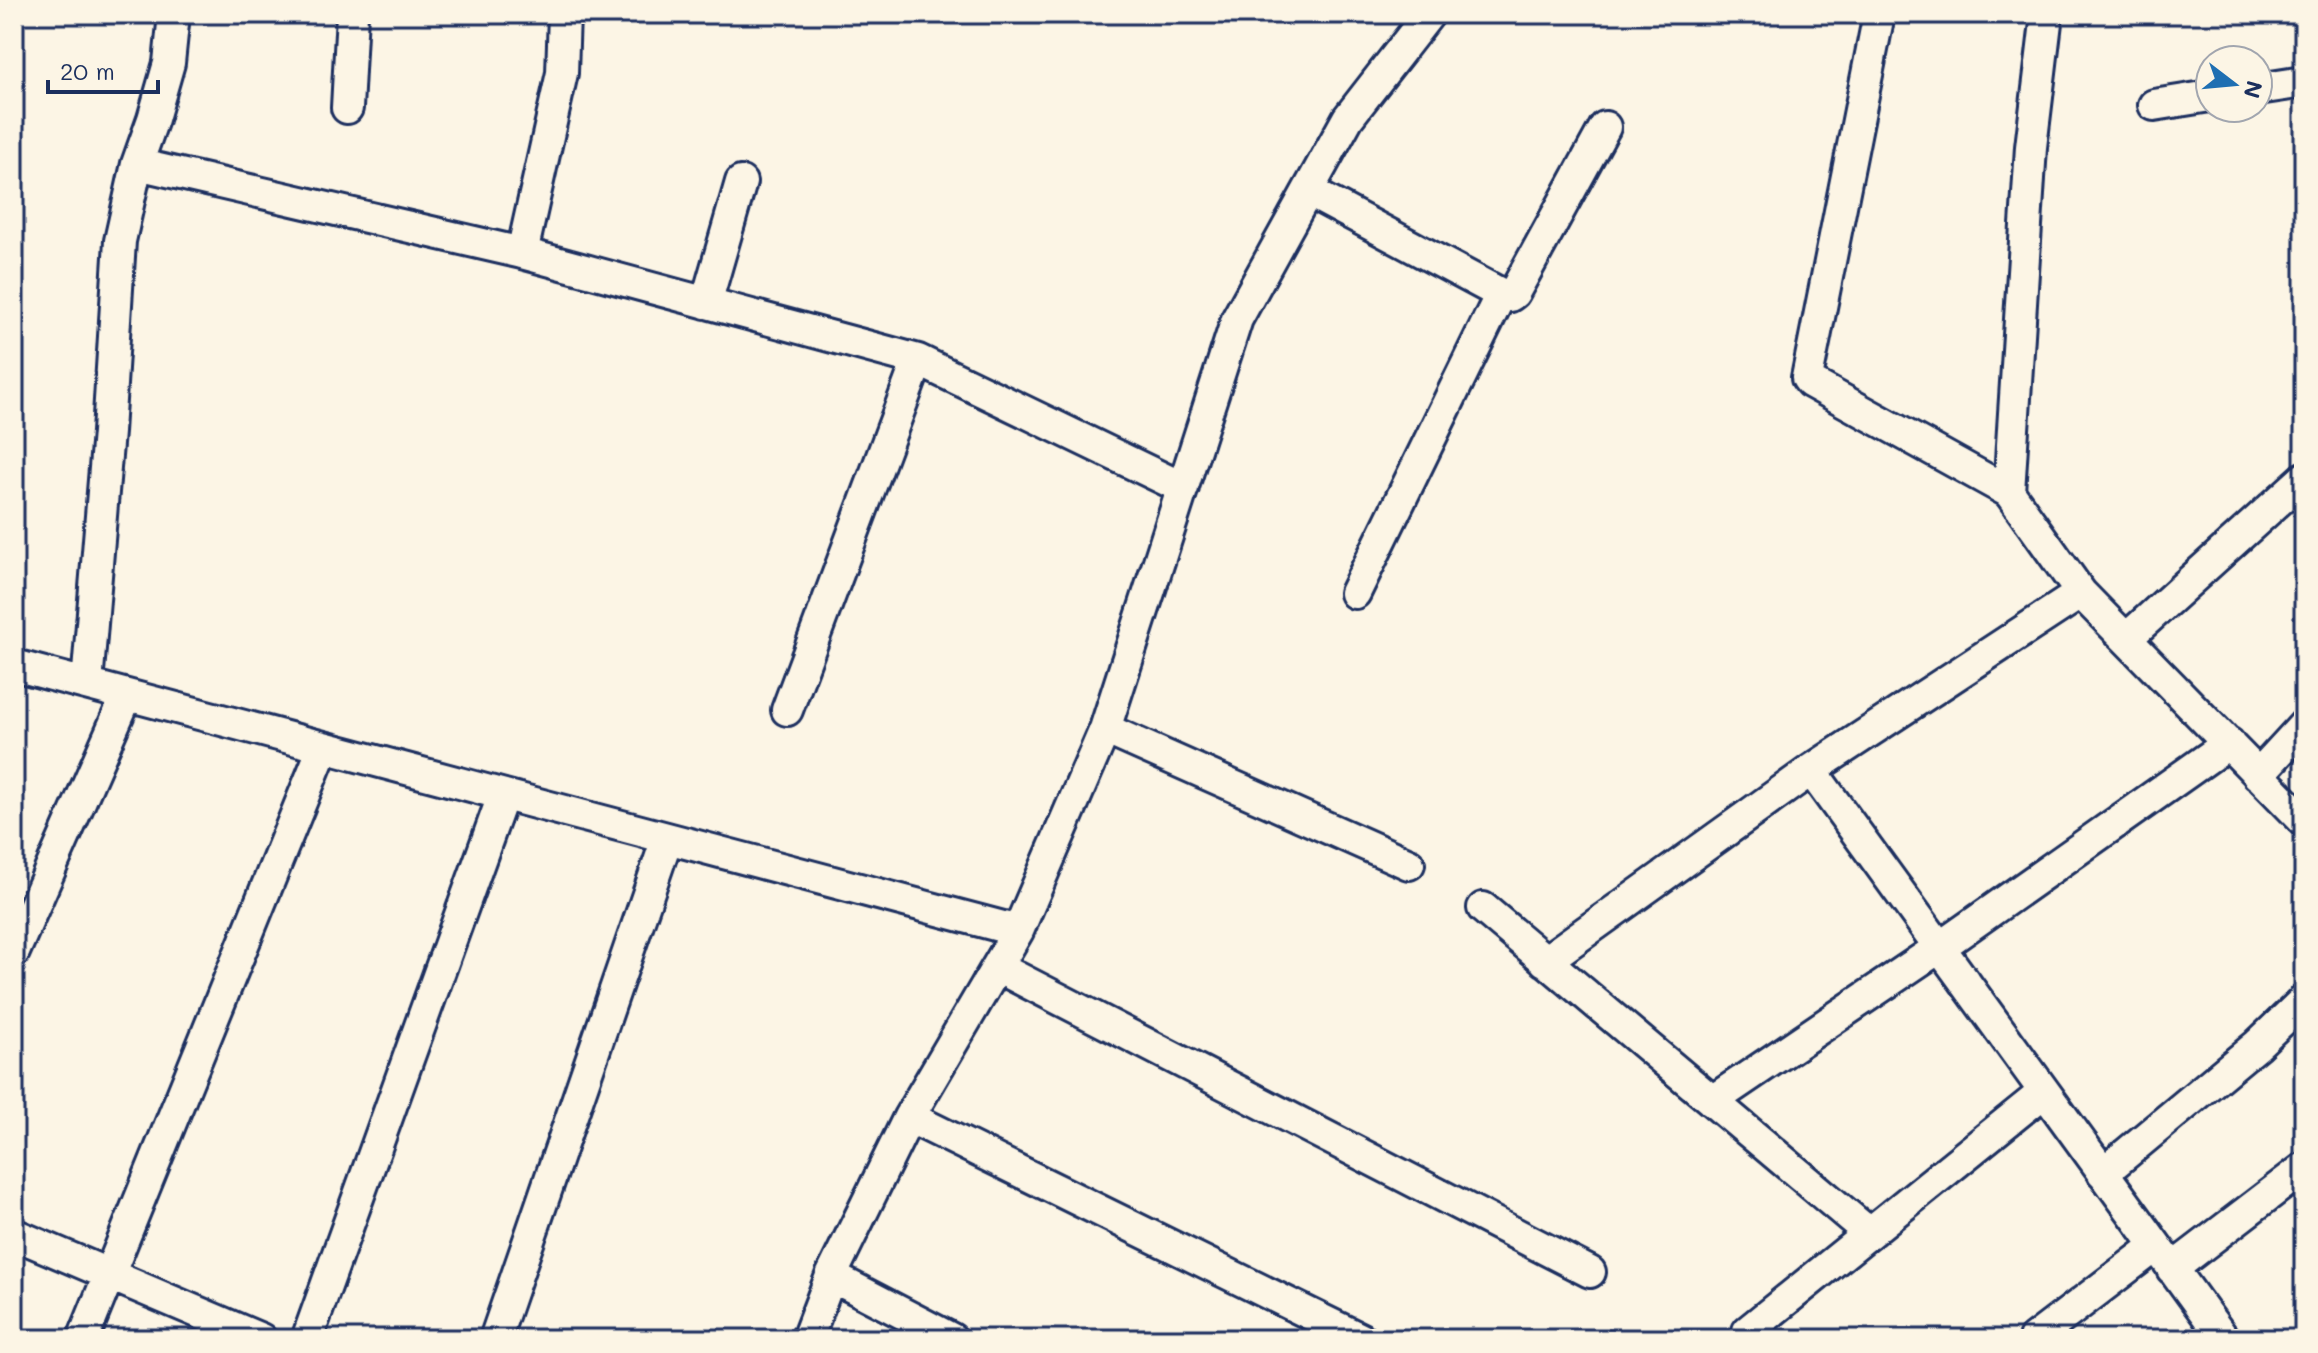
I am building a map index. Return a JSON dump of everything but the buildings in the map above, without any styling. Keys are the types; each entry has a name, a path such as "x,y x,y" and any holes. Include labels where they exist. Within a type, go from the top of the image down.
{"street":[{"path":"87,684 120,241 137,164 169,63 174,14"},
{"path":"347,108 352,14"},
{"path":"522,253 562,73 564,14"},
{"path":"807,1339 831,1276 909,1117 1018,931 1105,729 1237,319 1348,118 1429,14"},
{"path":"1879,14 1807,378 2009,492 2081,593 2304,821"},
{"path":"2009,492 2031,147 2047,14"},
{"path":"2274,87 2304,82"},
{"path":"2154,105 2194,99"},
{"path":"1308,191 1510,296 1605,127"},
{"path":"137,164 522,253 918,360 1183,488"},
{"path":"706,303 741,182"},
{"path":"1355,593 1501,294"},
{"path":"787,710 918,360"},
{"path":"2126,639 2304,478"},
{"path":"1545,961 1811,770 2081,593"},
{"path":"14,665 1018,931"},
{"path":"14,952 127,695"},
{"path":"2258,775 2304,725"},
{"path":"1105,729 1409,864"},
{"path":"1712,1101 1940,947 2229,743"},
{"path":"83,1339 323,748"},
{"path":"1811,770 2224,1339"},
{"path":"307,1339 503,796"},
{"path":"495,1339 667,839"},
{"path":"1483,908 1869,1233"},
{"path":"997,967 1590,1272"},
{"path":"2103,1173 2257,1045 2304,1000"},
{"path":"1748,1331 2044,1092"},
{"path":"909,1117 1361,1339"},
{"path":"2034,1339 2304,1168"},
{"path":"14,1234 261,1339"},
{"path":"831,1276 952,1339"}]}
